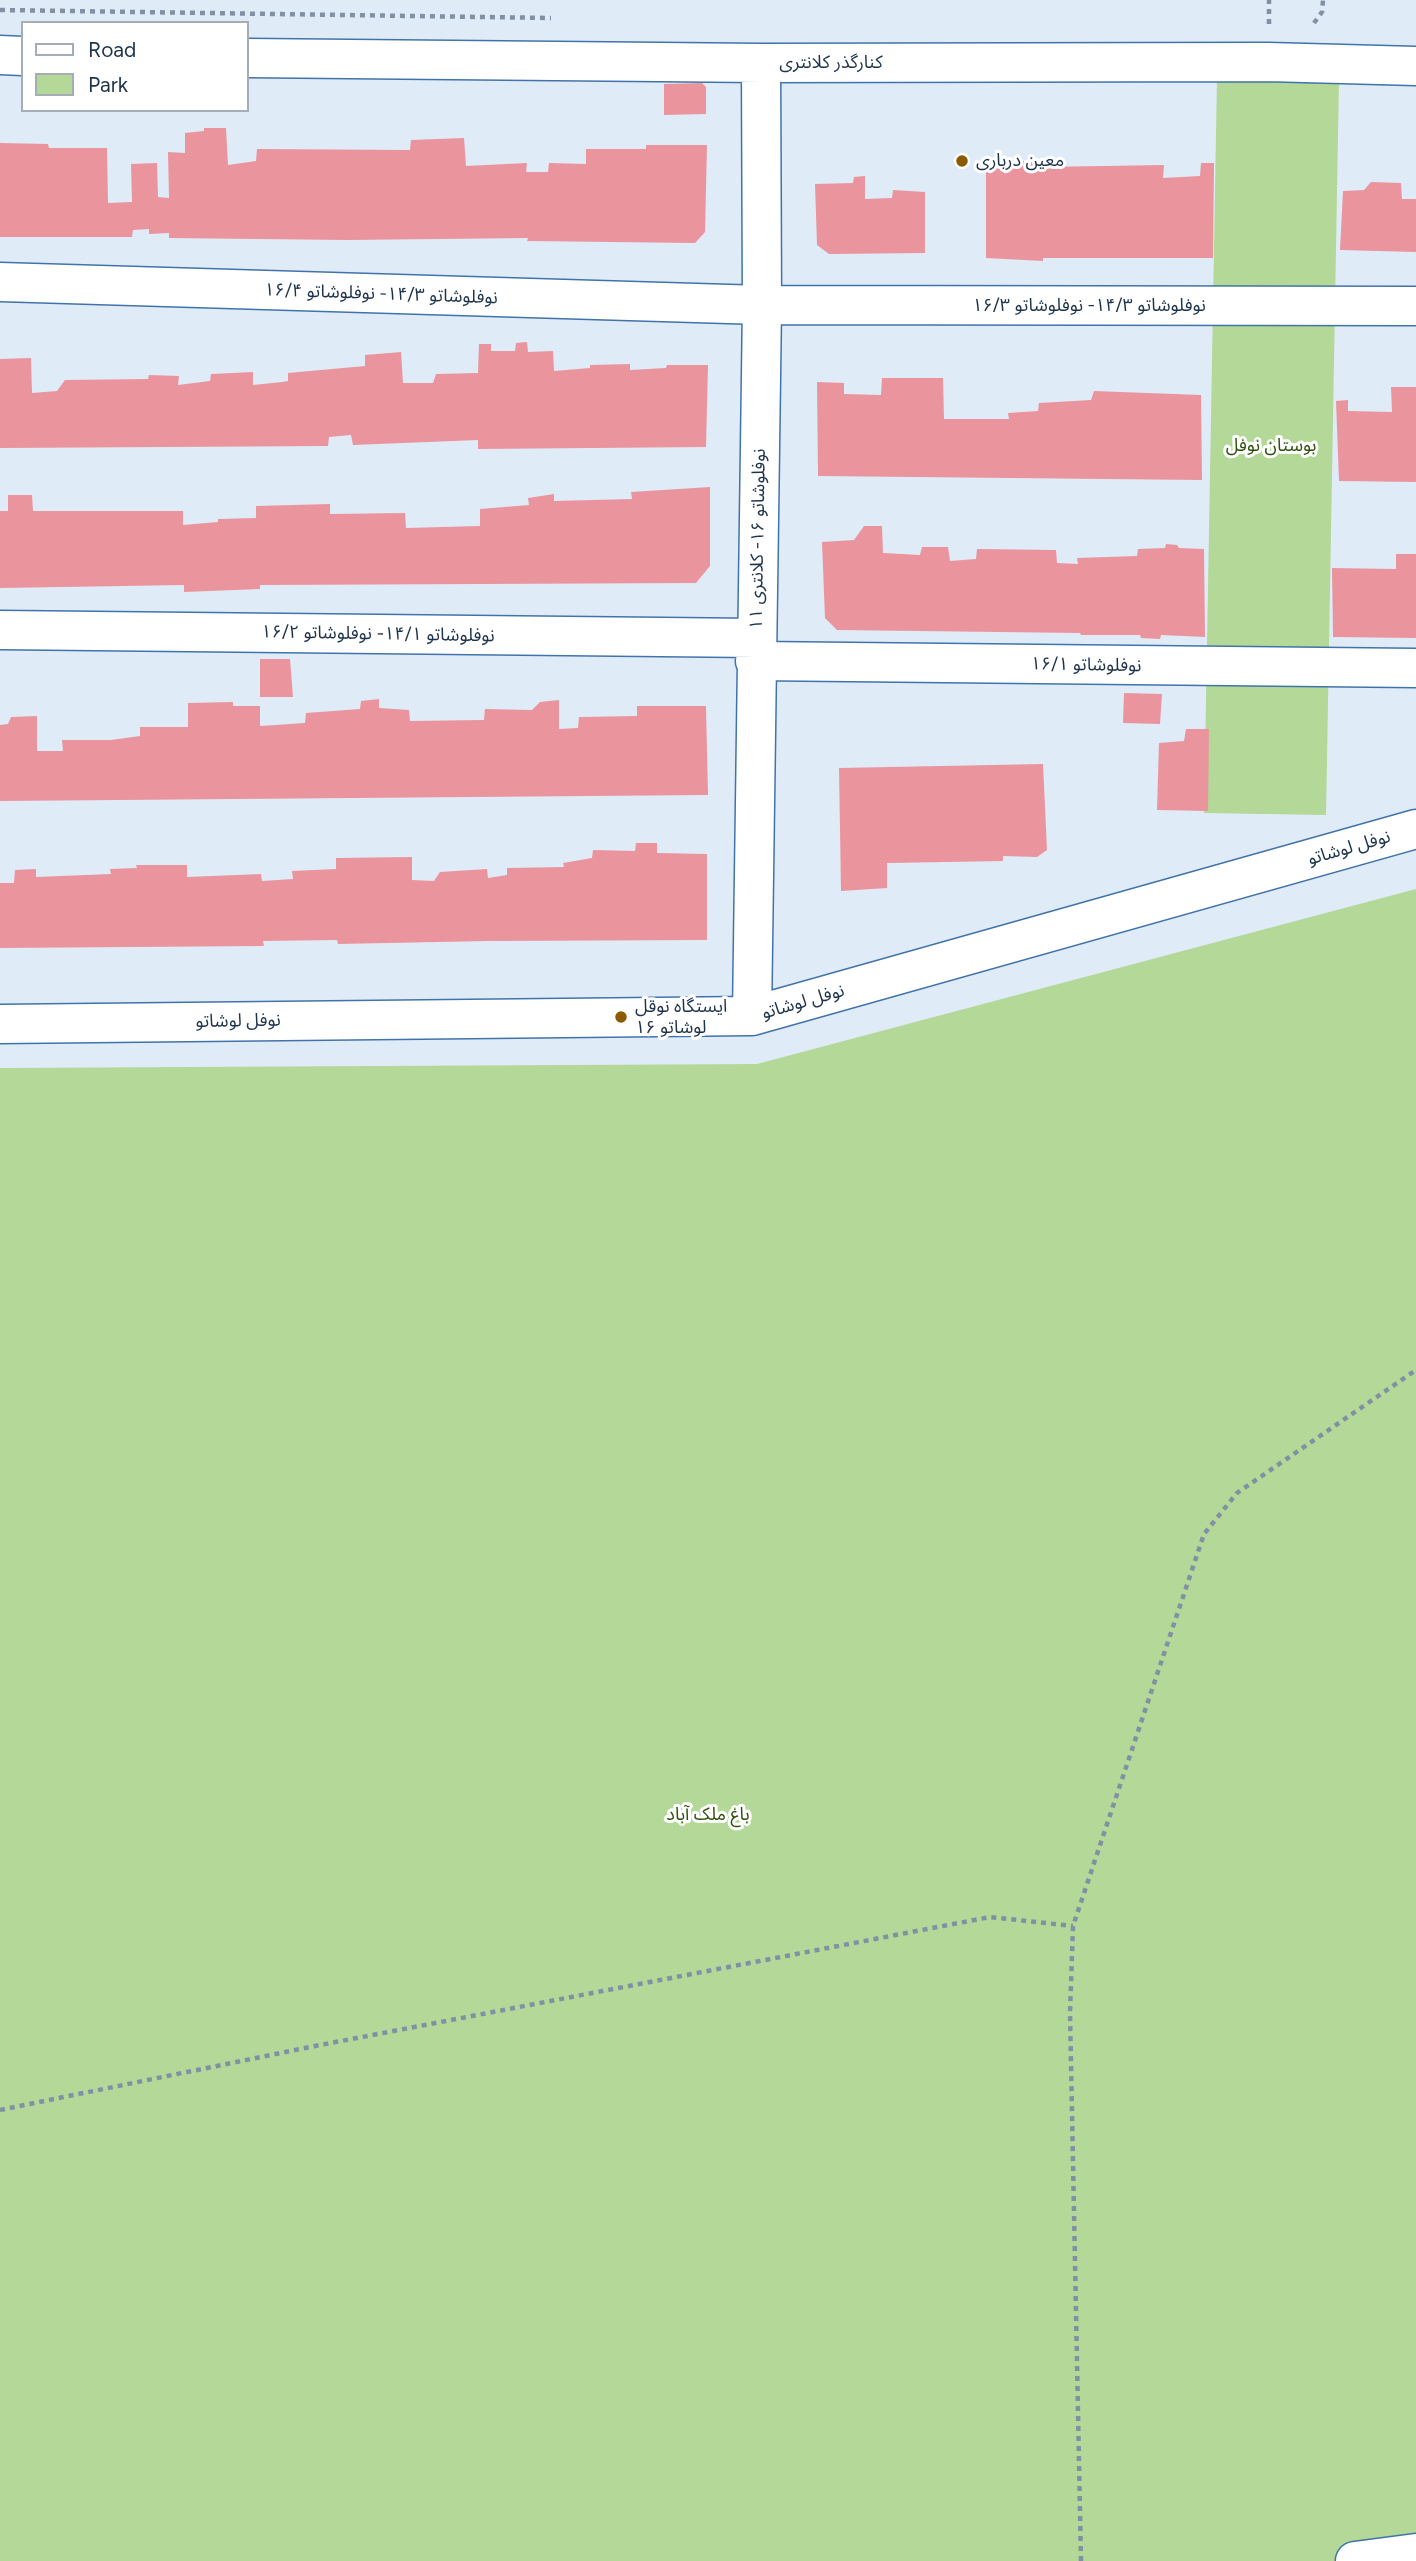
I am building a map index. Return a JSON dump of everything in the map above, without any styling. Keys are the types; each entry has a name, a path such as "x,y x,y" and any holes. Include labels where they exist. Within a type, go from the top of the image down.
{"street":[{"path":"0,55 21,56"},
{"name":"کنارگذر کلانتری","path":"248,58 761,63 1268,62 1416,66"},
{"name":"نوفلوشاتو ۱۶- کلانتری ۱۱","path":"752,1016 762,305 761,63"},
{"name":"نوفلوشاتو ۱۴/۳- نوفلوشاتو ۱۶/۴","path":"0,282 762,305"},
{"name":"نوفلوشاتو ۱۴/۳- نوفلوشاتو ۱۶/۳","path":"762,305 1416,306"},
{"name":"نوفلوشاتو ۱۴/۱- نوفلوشاتو ۱۶/۲","path":"0,630 756,650"},
{"name":"نوفلوشاتو ۱۶/۱","path":"756,650 1416,668"},
{"name":"نوفل لوشاتو","path":"0,1024 752,1016 1416,828"},
{"path":"1355,2561 1416,2553"}],"path":[{"path":"1082,2561 1070,2013 1073,1926 1204,1534 1237,1493 1416,1370"},
{"path":"0,2110 315,2046 990,1917 1073,1926"}],"green space":[{"name":"بوستان نوفل","path":"1217,78 1339,79 1326,815 1204,813"},
{"name":"باغ ملک آباد","path":"1416,889 1416,2561 0,2561 0,1068 757,1064"}],"building":[{"path":"702,83 706,87 706,114 664,115 664,84"},
{"path":"204,128 226,128 228,165 256,161 257,149 410,150 411,140 464,138 466,166 527,163 526,172 548,172 549,163 586,164 586,149 707,145 705,232 695,243 527,241 528,238 169,238 169,233 149,234 149,229 133,230 132,237 0,237 0,143 48,144 49,148 107,148 108,203 132,202 131,164 157,163 158,197 169,198 168,152 185,153 185,133 204,131"},
{"path":"986,161 1044,161 1044,167 1164,165 1163,178 1200,176 1201,163 1214,163 1213,258 1043,258 1043,261 986,258"},
{"path":"865,176 865,199 892,198 893,190 925,192 925,253 829,254 817,245 815,184 853,183 854,177"},
{"path":"1371,182 1401,183 1402,199 1416,199 1416,252 1340,250 1343,191 1364,190"},
{"path":"527,342 528,352 553,351 554,371 590,368 590,365 630,364 630,370 666,368 667,365 708,365 706,447 478,449 478,440 353,445 351,435 329,437 328,446 0,448 0,359 31,358 32,393 57,391 65,380 148,379 149,375 179,376 178,385 210,381 211,374 253,372 253,385 282,382 288,381 288,373 365,366 365,355 401,352 403,383 433,383 436,374 478,373 479,344 491,344 491,351 515,351 516,343"},
{"path":"882,378 943,378 944,419 1009,419 1008,413 1038,411 1039,403 1091,400 1094,391 1201,395 1202,480 818,476 817,382 844,383 844,394 881,395"},
{"path":"1391,387 1416,387 1416,482 1339,481 1336,401 1348,400 1348,411 1392,412"},
{"path":"710,487 710,566 696,583 260,585 260,589 184,592 184,585 0,588 0,511 8,511 8,495 32,495 33,511 183,511 183,525 218,522 218,519 256,518 256,506 330,504 330,514 405,513 406,528 480,526 480,509 529,505 528,498 554,494 554,501 632,499 631,492"},
{"path":"864,526 882,526 883,553 920,555 922,547 948,547 950,561 976,559 977,549 1056,550 1057,563 1078,564 1077,558 1137,556 1138,549 1165,548 1166,544 1177,545 1179,548 1204,549 1205,637 1161,635 1160,639 1141,638 1140,635 1080,633 837,630 825,618 822,542 854,540"},
{"path":"1396,554 1416,554 1416,638 1333,637 1332,568 1396,569"},
{"path":"260,659 290,659 293,697 260,697"},
{"path":"1124,693 1162,694 1160,724 1123,723"},
{"path":"379,699 379,708 409,710 410,721 484,720 485,709 532,710 540,702 559,700 559,729 578,728 579,717 637,716 637,706 706,706 708,795 0,801 0,725 8,724 11,717 37,716 37,751 63,751 62,740 111,740 140,736 140,727 188,727 188,703 233,702 233,706 260,706 260,726 305,723 306,713 360,709 361,701"},
{"path":"1186,729 1209,729 1208,811 1157,810 1159,743 1184,741"},
{"path":"1043,764 1047,850 1037,857 1003,856 1003,861 887,863 887,888 841,891 839,768"},
{"path":"636,843 657,843 657,853 707,854 707,940 338,944 337,940 263,941 264,946 0,948 0,883 14,883 15,870 36,869 36,877 111,874 110,869 137,868 136,865 187,865 187,877 261,874 262,881 293,879 292,871 336,869 336,858 412,857 412,880 434,881 440,872 487,869 488,878 507,875 507,868 564,867 563,863 592,858 593,850 635,851"}],"place":[{"name":"معین درباری","path":"962,161"},
{"name":"ایستگاه نوقل لوشاتو ۱۶","path":"621,1017"}]}
